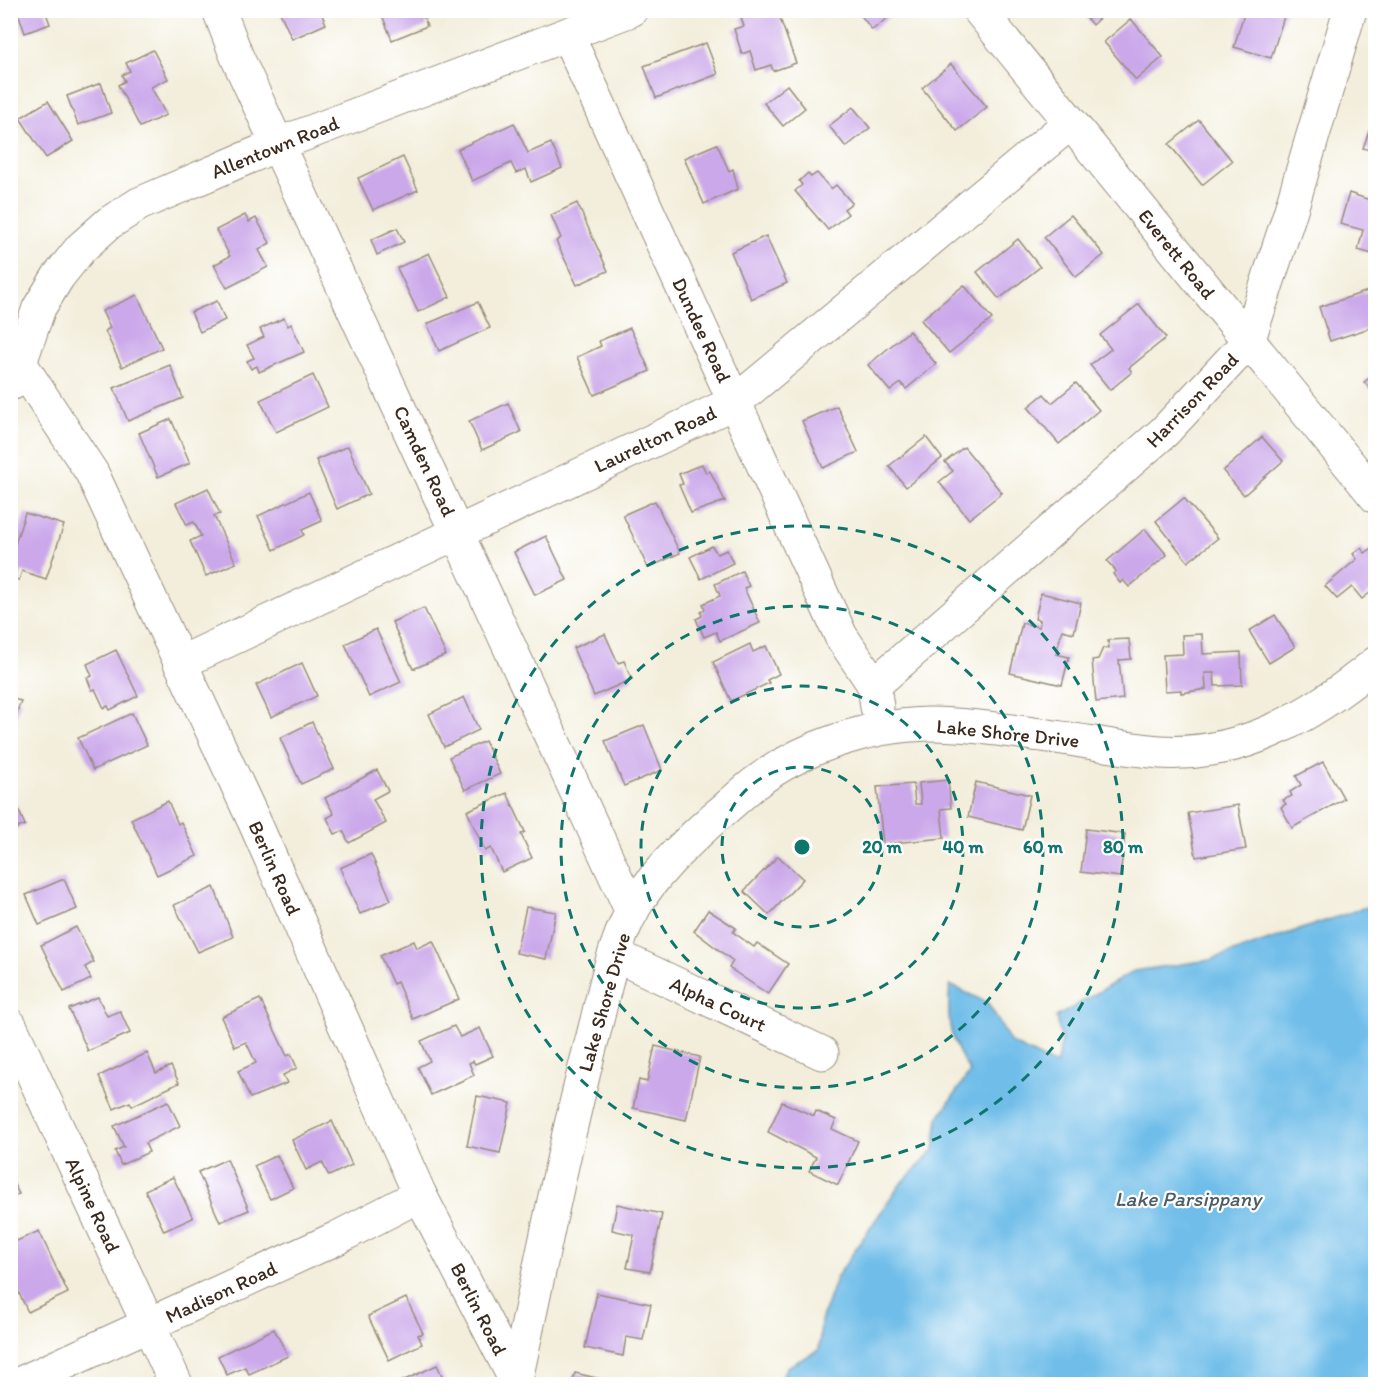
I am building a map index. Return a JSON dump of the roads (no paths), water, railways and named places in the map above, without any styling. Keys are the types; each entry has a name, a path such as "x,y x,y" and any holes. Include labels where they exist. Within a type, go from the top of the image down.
{"street":[{"name":"Camden Road","path":"219,10 632,912"},
{"name":"Allentown Road","path":"15,376 39,308 58,277 81,248 109,223 139,204 279,144 631,10"},
{"name":"Everett Road","path":"979,10 1376,497"},
{"name":"Harrison Road","path":"874,685 1164,432 1248,342 1290,213 1350,10"},
{"name":"Dundee Road","path":"567,36 841,636 874,685"},
{"name":"Laurelton Road","path":"180,663 735,402 1070,123"},
{"name":"Berlin Road","path":"15,376 92,473 372,1082 420,1195 516,1383"},
{"name":"Lake Shore Drive","path":"516,1383 582,1078 615,955 632,912 692,837 756,782 804,754 879,729 926,724 968,726 1164,752 1212,750 1256,738 1288,724 1316,709 1376,663"},
{"path":"874,685 879,729"},
{"name":"Alpha Court","path":"615,955 822,1053"},
{"name":"Alpine Road","path":"10,1024 176,1384"},
{"name":"Madison Road","path":"19,1384 338,1238 420,1195"}],"water":[{"name":"Lake Parsippany","path":"1375,904 1375,1384 777,1384 787,1367 819,1350 821,1321 836,1278 898,1187 934,1150 938,1118 970,1072 951,1031 950,985 988,1003 1011,1043 1056,1065 1062,1041 1056,1017 1134,971 1210,960"}]}
